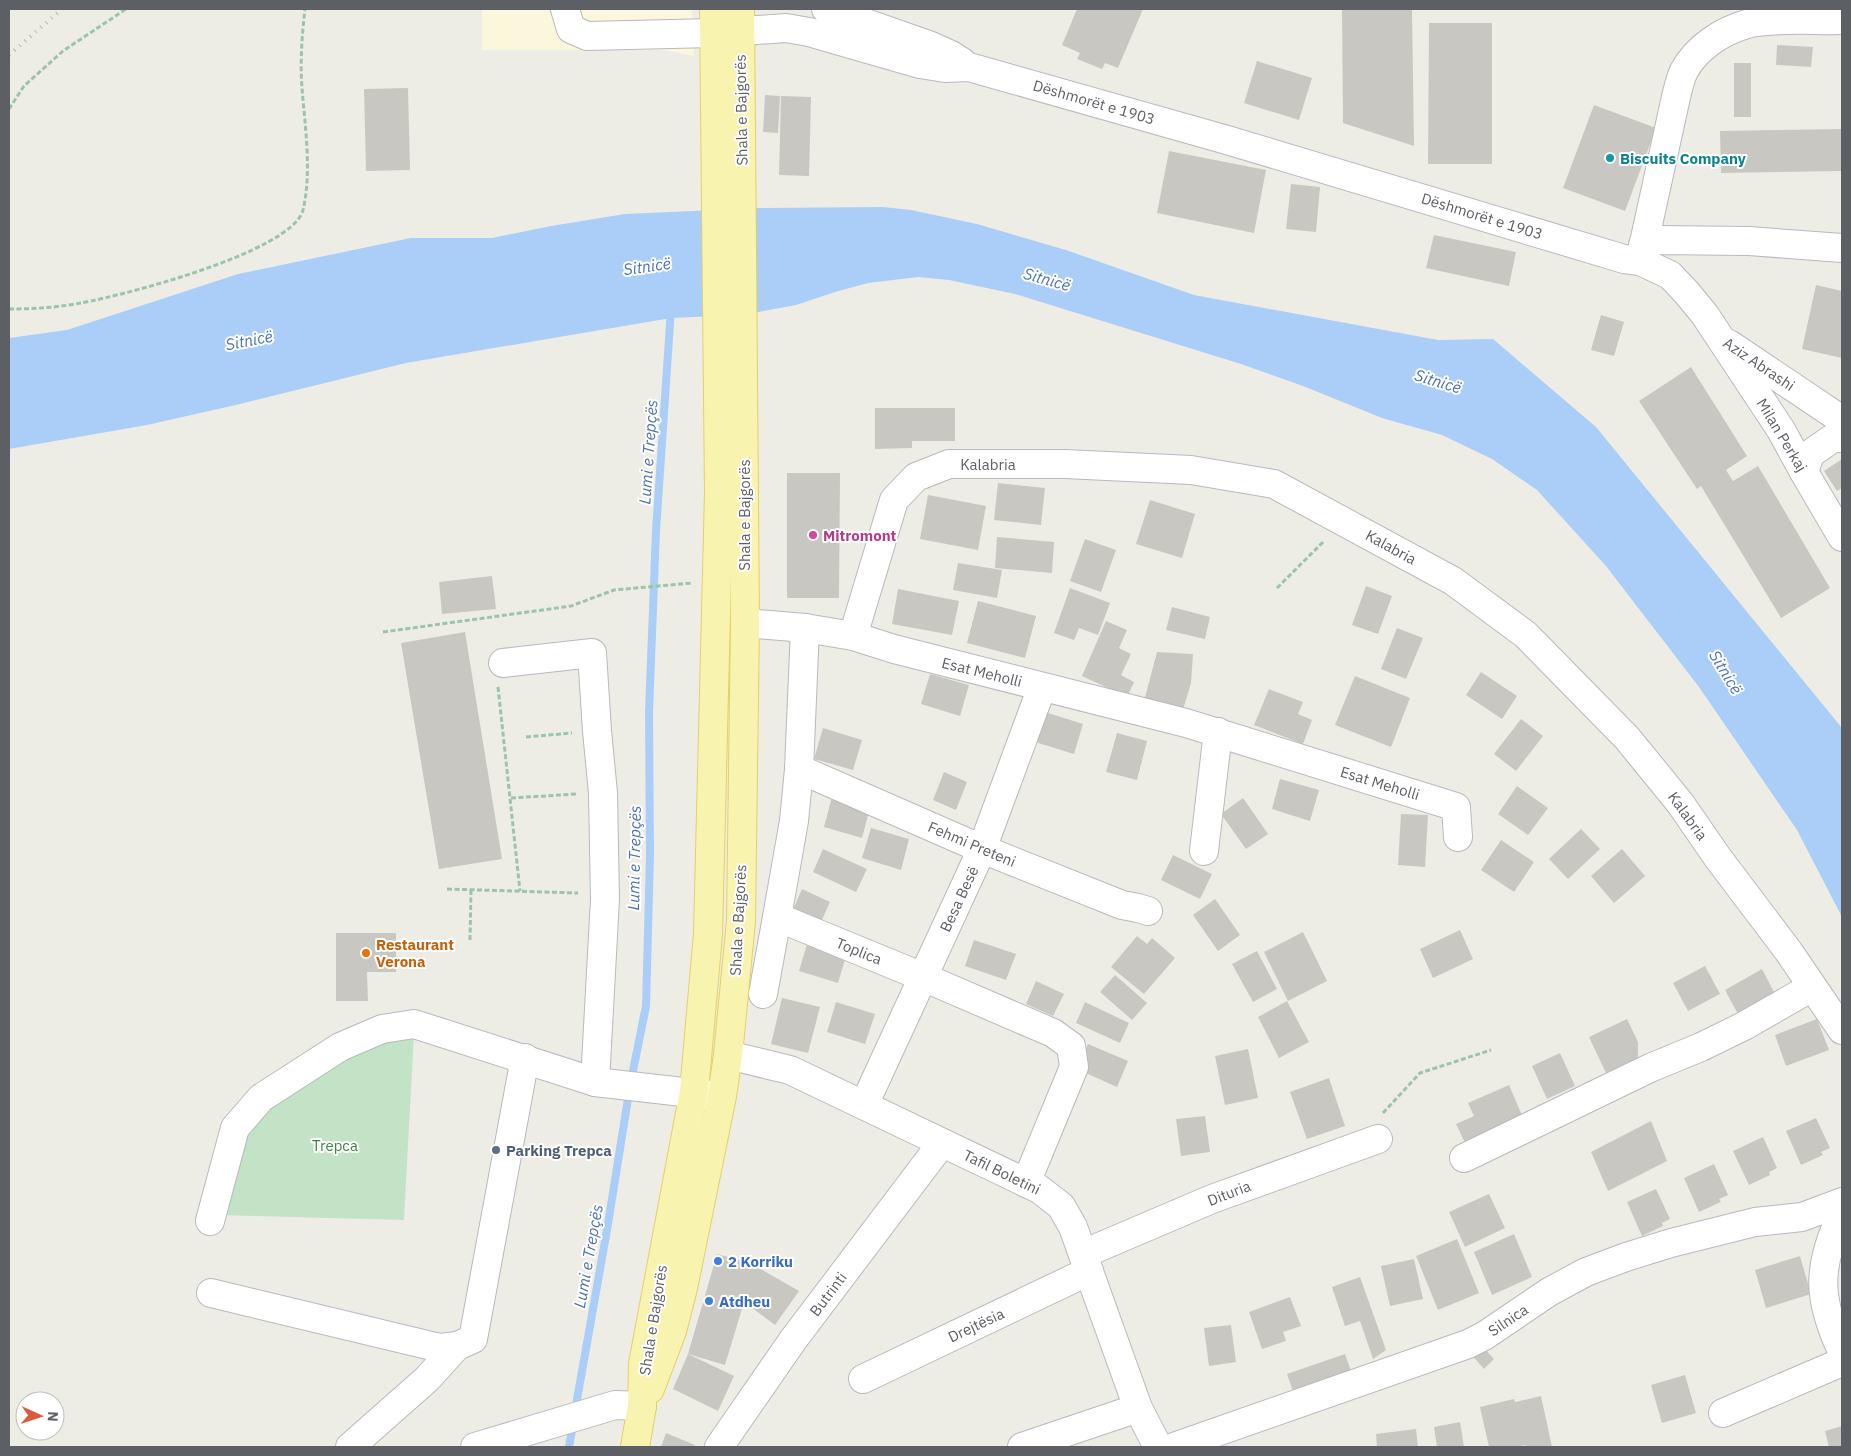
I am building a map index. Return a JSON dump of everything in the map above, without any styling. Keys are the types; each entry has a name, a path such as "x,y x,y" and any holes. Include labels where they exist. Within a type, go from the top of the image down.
{"main road":[{"name":"Shala e Bajgorës","path":"642,1406 643,1364 694,1092 708,934 732,490 742,165 727,21"},
{"name":"Shala e Bajgorës","path":"642,1406 658,1371 677,1314 722,1096 728,1055 741,921 745,623 732,490 716,173 727,21"},
{"path":"635,1447 642,1406"}],"street":[{"name":"Dëshmorët e 1903","path":"565,9 571,29 587,36 727,21 809,32 920,64 945,68 969,67"},
{"name":"Dëshmorët e 1903","path":"826,9 931,46 951,55 969,67 1227,140 1624,259 1642,253"},
{"path":"1642,253 1676,97 1684,72 1700,50 1723,34 1748,23 1842,20"},
{"path":"1642,253 1658,240 1749,241 1842,248"},
{"name":"Aziz Abrashi","path":"1642,253 1670,275 1687,293 1705,315 1717,336 1842,420"},
{"name":"Milan Perkaj","path":"1717,336 1781,430 1842,537"},
{"path":"1804,472 1810,454 1834,438 1842,438"},
{"name":"Kalabria","path":"852,636 894,500 916,477 949,464 1065,464 1191,470 1274,484 1453,581 1526,635 1627,738 1680,803 1842,1030"},
{"name":"Esat Meholli","path":"745,623 805,628 852,636 894,649 1218,732 1456,808 1458,837"},
{"path":"763,994 794,821 799,769 805,628"},
{"path":"500,671 592,653 603,793 605,899 604,1082"},
{"name":"Besa Besë","path":"864,1105 982,848 1042,687"},
{"path":"1204,851 1218,732"},
{"name":"Fehmi Preteni","path":"799,769 1122,906 1148,911"},
{"name":"Toplica","path":"777,917 924,977 1053,1033 1072,1046 1074,1067 1026,1183"},
{"path":"1464,1158 1650,1068 1701,1047 1744,1026 1812,987"},
{"path":"210,1220 235,1128 261,1098 340,1047 382,1029 414,1024 604,1082 722,1096"},
{"name":"Tafil Boletini","path":"728,1055 790,1070 1039,1189 1061,1206 1073,1227 1138,1408 1158,1447"},
{"path":"212,1293 440,1348 457,1346 473,1339 525,1058"},
{"name":"Dituria","path":"1086,1262 1212,1199 1378,1129"},
{"name":"Butrinti","path":"719,1447 793,1340 942,1143"},
{"name":"Silnica","path":"1174,1447 1468,1344 1484,1336 1549,1292 1586,1272 1626,1256 1671,1242 1755,1222 1802,1217 1842,1202"},
{"path":"1842,1214 1830,1239 1823,1274 1826,1310 1842,1351"},
{"name":"Drejtësia","path":"863,1379 1086,1262"},
{"path":"350,1447 427,1380 457,1346"},
{"path":"1723,1413 1842,1362"},
{"path":"475,1447 615,1405 642,1406"},
{"path":"1022,1447 1138,1408"}],"path":[{"path":"9,109 24,86 62,51 126,9"},
{"path":"9,309 71,305 150,287 206,269 240,255 285,232 295,224 303,209 306,175 307,149 302,70 305,9"},
{"path":"1277,588 1344,521"},
{"path":"383,632 571,606 614,590 693,583"},
{"path":"500,671 520,891"},
{"path":"526,738 597,731"},
{"path":"511,798 603,793"},
{"path":"447,889 599,893 605,899"},
{"path":"470,940 471,890"},
{"path":"1378,1129 1420,1073 1491,1050"}],"shaded area":[{"path":"482,9 692,9 694,56 664,50 482,50"}],"green space":[{"name":"Trepca","path":"414,1032 404,1220 217,1215 237,1142 261,1106 339,1057"}],"water":[{"name":"Sitnicë","path":"883,207 911,210 977,224 1066,250 1194,295 1438,340 1493,339 1596,427 1842,728 1842,917 1797,830 1699,687 1606,566 1537,490 1492,459 1442,435 1382,418 1303,386 1241,364 1015,294 949,280 918,277 868,283 796,305 742,315 671,318 406,363 147,425 9,449 9,338 67,330 238,274 411,238 492,238 625,214 760,208"}],"building":[{"path":"1077,9 1143,9 1118,68 1105,63 1102,69 1077,59 1080,53 1062,45"},
{"path":"1342,9 1412,9 1414,146 1343,123"},
{"path":"1429,23 1492,23 1492,164 1428,164"},
{"path":"1777,45 1813,47 1811,67 1776,65"},
{"path":"1257,61 1312,78 1299,120 1244,103"},
{"path":"1734,63 1751,63 1751,117 1734,117"},
{"path":"408,88 410,170 366,171 364,89"},
{"path":"765,95 780,96 778,133 763,132"},
{"path":"781,96 811,97 809,176 779,175"},
{"name":"Biscuits Company","path":"1594,105 1656,128 1625,211 1563,188"},
{"path":"1842,129 1842,171 1721,173 1720,131"},
{"path":"1169,151 1266,170 1254,233 1157,213"},
{"path":"1291,184 1320,187 1316,232 1286,229"},
{"path":"1434,235 1516,252 1509,286 1426,268"},
{"path":"1816,285 1842,291 1842,358 1802,349"},
{"path":"1601,315 1624,322 1614,356 1591,350"},
{"path":"1691,367 1747,456 1726,470 1733,481 1758,466 1830,588 1781,618 1701,486 1697,489 1639,401"},
{"path":"875,408 955,408 955,441 912,441 912,448 875,449"},
{"path":"1842,459 1842,488 1837,491 1824,471"},
{"name":"Mitromont","path":"787,473 840,473 839,598 787,598"},
{"path":"998,483 1045,488 1041,525 994,520"},
{"path":"928,495 986,506 978,550 920,539"},
{"path":"1150,500 1195,514 1182,558 1136,544"},
{"path":"997,537 1054,542 1052,573 995,568"},
{"path":"1085,539 1116,550 1101,592 1070,581"},
{"path":"958,563 1002,570 997,598 953,590"},
{"path":"492,576 496,609 442,614 439,582"},
{"path":"1366,586 1392,596 1378,634 1352,625"},
{"path":"1070,588 1110,603 1098,635 1079,628 1074,640 1054,633"},
{"path":"898,589 959,601 952,635 892,624"},
{"path":"978,601 1036,616 1025,658 967,643"},
{"path":"1172,607 1210,617 1205,639 1166,630"},
{"path":"1106,621 1127,630 1119,648 1131,654 1121,675 1134,682 1127,697 1082,676"},
{"path":"1397,628 1423,638 1406,679 1381,669"},
{"path":"465,632 502,859 439,869 401,643"},
{"path":"1157,652 1193,654 1191,683 1182,713 1144,701"},
{"path":"1481,672 1517,696 1502,719 1466,695"},
{"path":"930,674 969,685 960,716 921,704"},
{"path":"1355,676 1410,698 1391,747 1335,725"},
{"path":"1269,689 1303,702 1298,714 1312,720 1303,744 1254,725"},
{"path":"1045,712 1083,724 1074,754 1035,742"},
{"path":"1521,719 1543,736 1516,771 1494,754"},
{"path":"823,728 862,740 853,770 814,759"},
{"path":"1117,733 1147,741 1137,780 1106,772"},
{"path":"944,772 967,782 956,810 933,800"},
{"path":"1280,779 1319,790 1310,821 1272,809"},
{"path":"1517,786 1548,808 1528,835 1498,814"},
{"path":"833,793 871,804 862,838 824,827"},
{"path":"1243,798 1268,834 1246,849 1221,814"},
{"path":"1401,814 1428,815 1425,867 1398,865"},
{"path":"871,828 909,839 901,870 862,858"},
{"path":"1581,829 1600,849 1568,879 1549,859"},
{"path":"1501,840 1534,862 1514,892 1481,870"},
{"path":"823,849 867,869 856,892 813,872"},
{"path":"1622,849 1645,876 1614,903 1591,876"},
{"path":"1173,855 1212,874 1200,899 1161,880"},
{"path":"802,889 830,902 820,924 792,912"},
{"path":"1215,899 1240,935 1218,951 1193,915"},
{"path":"1460,930 1473,959 1433,978 1420,949"},
{"path":"1303,932 1327,981 1288,1001 1264,952"},
{"name":"Restaurant Verona","path":"336,933 396,933 396,972 367,972 368,1001 336,1001"},
{"path":"1137,936 1147,944 1152,938 1175,958 1144,994 1111,967"},
{"path":"974,940 1016,954 1006,980 965,966"},
{"path":"808,941 847,953 838,983 799,971"},
{"path":"1257,951 1277,989 1253,1002 1232,964"},
{"path":"1705,966 1720,994 1688,1011 1673,983"},
{"path":"1762,969 1776,996 1739,1016 1725,990"},
{"path":"1115,975 1147,1003 1132,1020 1100,992"},
{"path":"1036,981 1064,994 1053,1016 1026,1004"},
{"path":"782,998 820,1007 808,1053 771,1044"},
{"path":"1287,1001 1309,1042 1279,1058 1258,1017"},
{"path":"836,1002 875,1014 865,1044 827,1032"},
{"path":"1085,1002 1129,1023 1120,1043 1076,1023"},
{"path":"1627,1019 1638,1042 1638,1059 1606,1073 1589,1037"},
{"path":"1817,1019 1829,1050 1786,1066 1775,1035"},
{"path":"1088,1044 1128,1061 1117,1087 1077,1069"},
{"path":"1248,1049 1258,1098 1225,1105 1215,1056"},
{"path":"1560,1053 1575,1086 1547,1099 1532,1066"},
{"path":"1329,1078 1345,1126 1307,1139 1290,1092"},
{"path":"1509,1085 1524,1120 1466,1145 1456,1124 1474,1116 1468,1103"},
{"path":"1205,1116 1210,1152 1181,1156 1176,1119"},
{"path":"1816,1118 1830,1148 1821,1152 1823,1155 1801,1165 1786,1131"},
{"path":"1651,1121 1667,1161 1608,1191 1591,1152"},
{"path":"1763,1137 1777,1168 1769,1172 1770,1175 1749,1185 1733,1151"},
{"path":"1714,1164 1728,1195 1719,1199 1721,1202 1699,1212 1684,1178"},
{"path":"1656,1189 1670,1219 1662,1223 1663,1226 1642,1236 1627,1202"},
{"path":"1489,1194 1505,1228 1465,1247 1449,1212"},
{"path":"1514,1234 1532,1277 1492,1295 1474,1252"},
{"path":"1457,1239 1479,1293 1438,1310 1416,1256"},
{"path":"717,1254 750,1263 799,1291 775,1325 744,1302 725,1365 688,1354"},
{"path":"1800,1256 1811,1294 1766,1308 1755,1270"},
{"path":"1414,1259 1423,1299 1390,1306 1381,1266"},
{"path":"1360,1277 1386,1350 1373,1359 1360,1321 1345,1326 1332,1287"},
{"path":"1290,1297 1301,1326 1283,1332 1286,1341 1262,1349 1249,1312"},
{"path":"1231,1325 1236,1362 1209,1366 1204,1328"},
{"path":"1479,1343 1494,1359 1484,1369 1469,1352"},
{"path":"688,1354 734,1376 718,1411 673,1389"},
{"path":"1345,1354 1353,1377 1295,1397 1287,1374"},
{"path":"1685,1375 1696,1413 1662,1423 1651,1385"},
{"path":"1541,1396 1552,1447 1526,1447 1525,1445 1489,1447 1480,1407 1514,1399 1515,1402"},
{"path":"1460,1422 1464,1447 1437,1447 1434,1427"},
{"path":"1842,1426 1842,1447 1829,1447 1825,1431"},
{"path":"1416,1429 1418,1447 1377,1447 1376,1434"},
{"path":"666,1433 695,1445 694,1447 661,1447"}],"waterway":[{"name":"Lumi e Trepçës","path":"575,1411 630,1086 646,1006 650,855 649,712 656,531 671,309"},
{"name":"Lumi e Trepçës","path":"569,1447 573,1425"}],"railway":[{"path":"9,55 62,9"}],"place":[{"name":"Biscuits Company","path":"1610,158"},
{"name":"Mitromont","path":"813,535"},
{"name":"Restaurant Verona","path":"366,953"},
{"name":"Parking Trepca","path":"496,1150"},
{"name":"2 Korriku","path":"718,1261"},
{"name":"Atdheu","path":"709,1301"}]}
